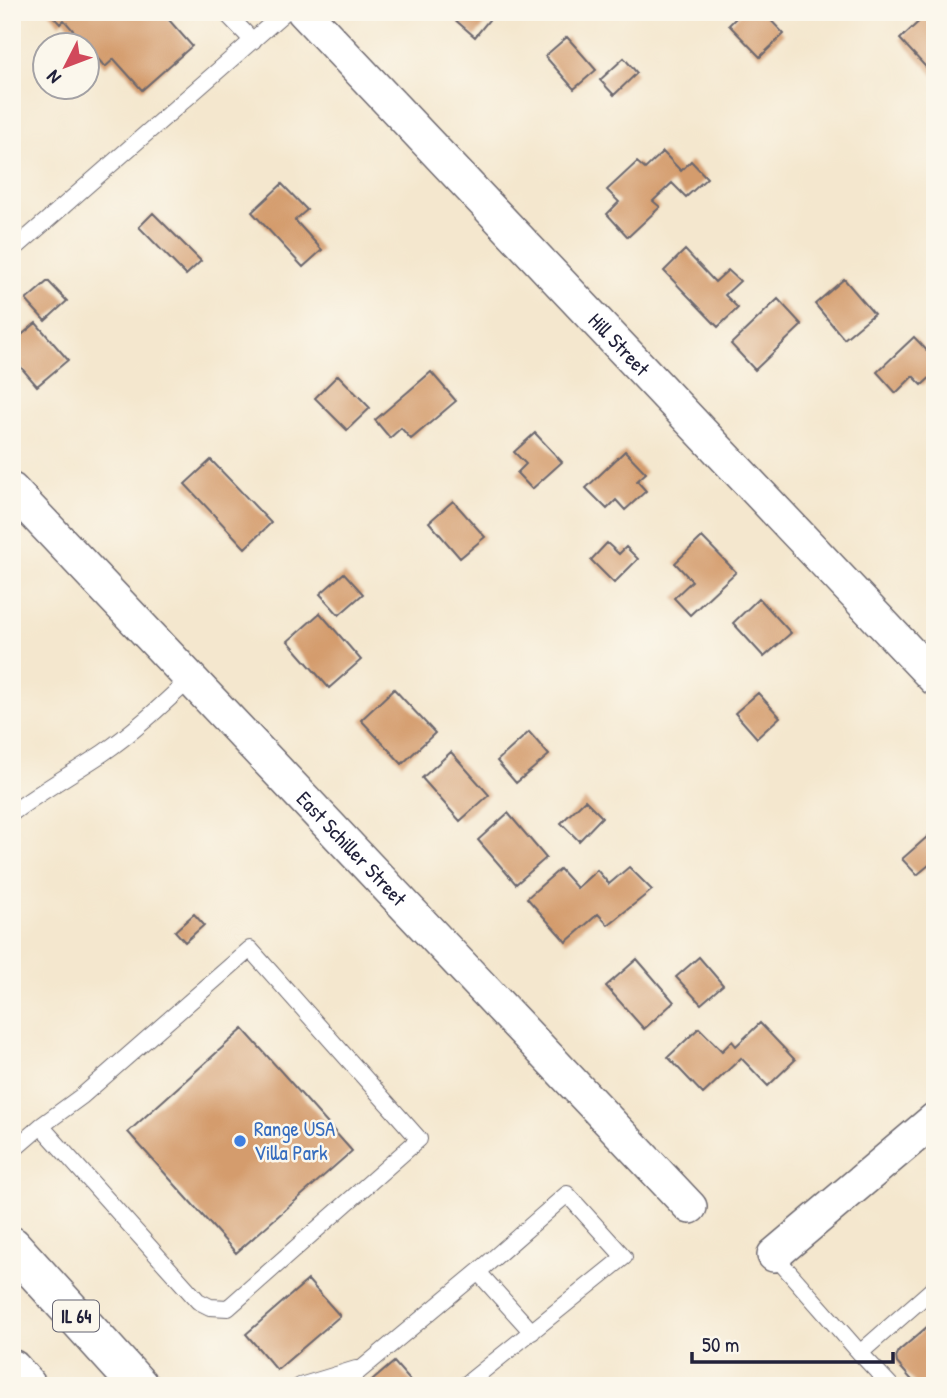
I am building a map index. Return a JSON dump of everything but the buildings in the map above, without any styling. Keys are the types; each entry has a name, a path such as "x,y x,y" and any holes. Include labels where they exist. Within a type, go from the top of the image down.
{"main road":[{"name":"IL 64","path":"12,1246 139,1386"},
{"path":"12,1369 27,1386"}],"street":[{"name":"Hill Street","path":"304,12 935,679"},
{"name":"East Schiller Street","path":"12,490 690,1208"},
{"path":"774,1255 935,1119"}],"lane":[{"path":"226,12 253,40"},
{"path":"12,251 285,12"},
{"path":"12,813 131,732 190,679"},
{"path":"12,1151 41,1126 82,1096 250,949 419,1139 228,1308 210,1307 198,1301 41,1126"},
{"path":"341,1386 567,1194 624,1257 464,1386"},
{"path":"774,1255 891,1386"},
{"path":"478,1272 531,1332"},
{"path":"860,1353 935,1287"},
{"path":"300,1386 362,1367"}],"place":[{"name":"Range USA Villa Park","path":"240,1141"}]}
